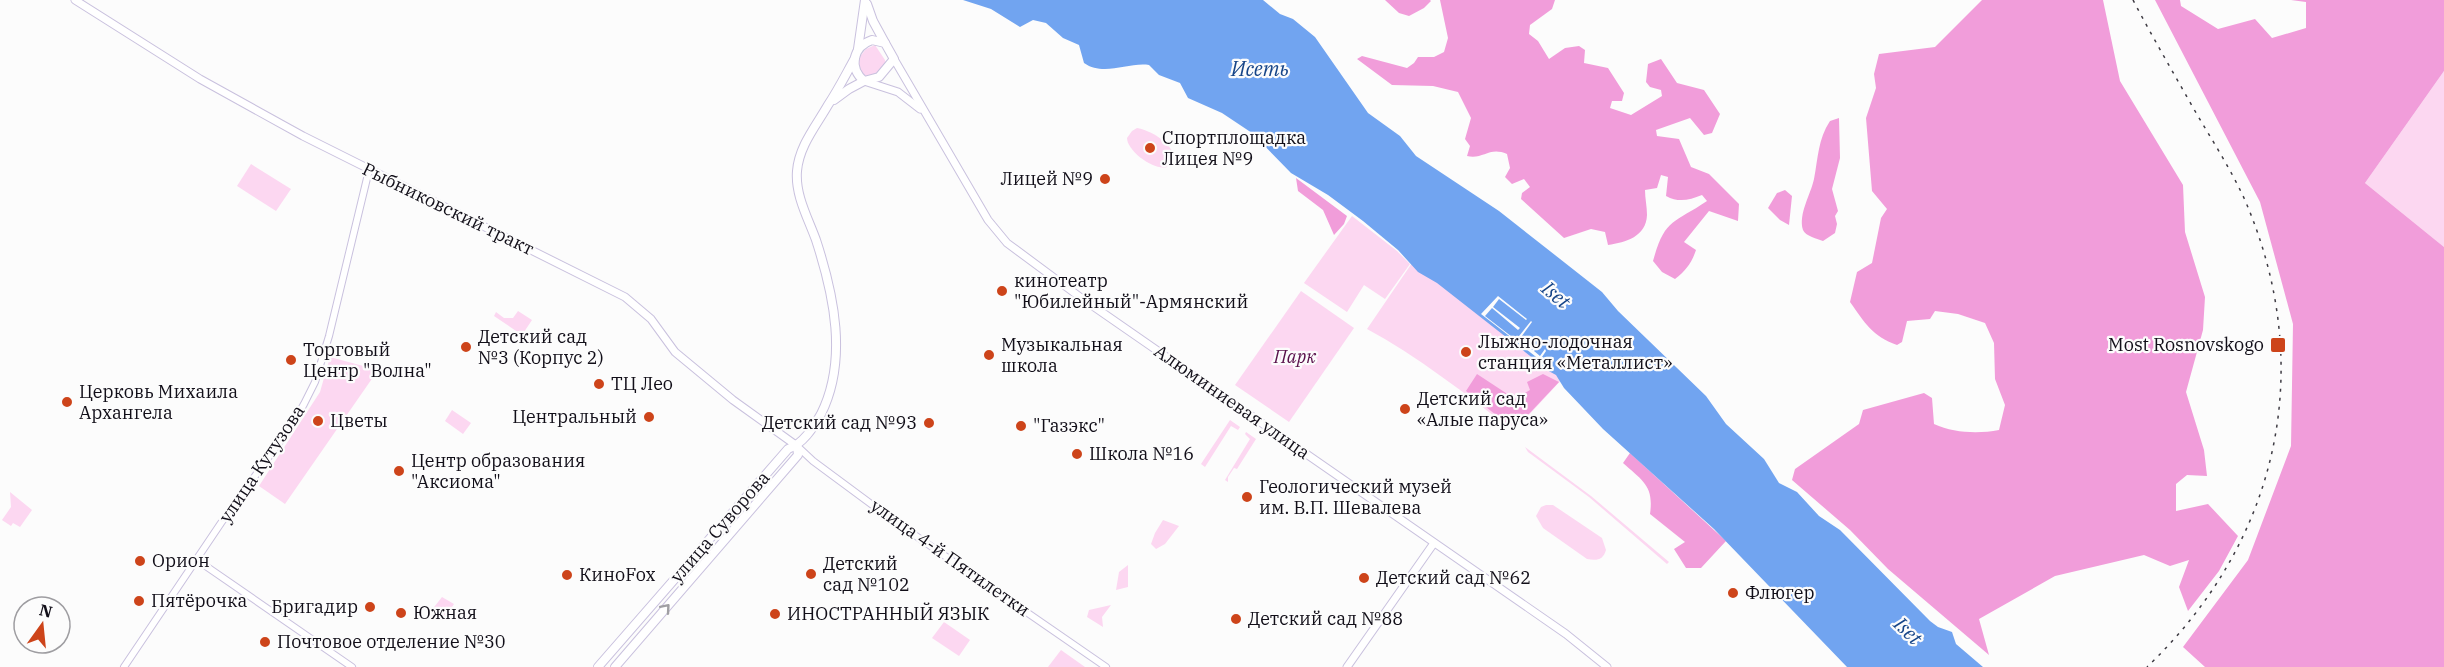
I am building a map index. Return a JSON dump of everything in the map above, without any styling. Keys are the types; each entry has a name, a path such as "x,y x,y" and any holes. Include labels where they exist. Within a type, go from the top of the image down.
{"main road":[{"name":"Рыбниковский тракт","path":"75,0 200,79 369,170 625,297 651,319 675,352 733,400 797,446"},
{"path":"866,0 873,21 928,118"},
{"path":"866,0 855,70 864,81 887,87 907,97 928,118"},
{"path":"856,54 869,41 876,40 885,43"},
{"name":"улица Суворова","path":"598,667 788,449 797,446 812,428 825,404 837,345 834,317 828,281 799,197 796,179 801,152 856,54"},
{"path":"829,105 849,89 864,81 879,77 894,59"},
{"name":"Алюминиевая улица","path":"928,118 996,232 1007,243 1080,297 1566,634 1607,667"},
{"name":"улица Суворова","path":"615,667 798,455 797,446"},
{"path":"1347,667 1434,543"}],"street":[{"name":"улица Кутузова","path":"124,667 292,425 315,382 329,336 369,170"},
{"name":"улица 4-й Пятилетки","path":"797,446 813,461 890,518 1106,667"},
{"path":"197,560 352,667"}],"green space":[{"path":"875,45 886,64 878,73 866,76 860,71 858,59 866,49"},
{"path":"2444,71 2444,247 2365,183"},
{"name":"Спортплощадка Лицея №9","path":"1137,128 1154,134 1169,147 1174,157 1167,167 1149,163 1131,149 1127,138"},
{"path":"251,164 291,189 276,211 237,186"},
{"name":"Парк","path":"1352,216 1410,264 1385,299 1364,285 1347,312 1304,283"},
{"name":"Лыжно-лодочная станция «Металлист»","path":"1412,263 1564,377 1512,430 1423,363 1367,329"},
{"name":"Парк","path":"1301,291 1354,328 1289,422 1235,385"},
{"path":"518,311 532,320 522,335 494,316 496,312 504,318 513,318"},
{"path":"330,357 378,370 285,504 259,486 320,392"},
{"path":"452,410 471,423 463,434 445,421"},
{"path":"1230,420 1240,427 1238,430 1231,426 1205,467 1201,464"},
{"path":"1246,432 1256,439 1237,469 1234,468 1228,477 1228,482 1225,480 1250,439 1245,434"},
{"path":"1525,447 1591,496 1669,562 1667,564 1589,497 1528,452"},
{"path":"10,492 32,510 20,527 13,523 11,526 2,520 11,507"},
{"path":"1553,505 1602,538 1606,550 1603,556 1597,560 1587,559 1543,528 1536,516 1541,507"},
{"path":"1163,520 1179,526 1165,544 1156,549 1151,544"},
{"path":"1128,565 1128,587 1116,590 1119,572"},
{"path":"442,597 454,604 444,619 431,611"},
{"path":"1111,605 1102,617 1103,627 1087,617 1089,610"},
{"path":"944,622 970,640 959,656 932,638"},
{"path":"1061,650 1085,667 1048,667"}],"shaded area":[{"path":"1385,0 1431,1 1424,8 1409,16 1399,13"},
{"path":"1440,0 1555,0 1552,9 1530,25 1529,34 1538,41 1549,59 1565,48 1579,46 1585,50 1584,63 1608,68 1624,93 1622,101 1612,101 1610,108 1631,115 1662,96 1661,90 1650,87 1646,82 1648,64 1661,59 1677,83 1704,90 1720,114 1712,133 1704,135 1690,118 1656,130 1657,136 1679,139 1691,167 1709,174 1739,204 1738,221 1709,211 1684,242 1696,250 1688,266 1675,279 1662,272 1653,261 1666,229 1707,201 1702,195 1684,200 1675,200 1666,196 1668,177 1661,175 1657,188 1645,190 1646,222 1643,229 1634,237 1608,245 1605,232 1591,229 1564,238 1521,199 1522,193 1530,187 1524,179 1512,184 1505,177 1510,168 1507,154 1491,152 1473,157 1467,156 1470,146 1465,139 1471,118 1458,92 1433,86 1392,85 1357,59 1362,56 1407,68 1418,57 1434,57 1444,52 1448,38"},
{"path":"1982,0 2103,0 2120,81 2183,185 2185,232 2205,297 2203,330 2186,392 2204,450 2207,476 2187,475 2176,484 2176,511 2208,504 2238,536 2219,571 2188,611 2179,587 2189,560 2170,566 2144,555 2055,576 1979,619 1989,655 1888,569 1850,530 1792,480 1795,469 1859,424 1863,410 1924,393 1932,398 1934,424 1966,432 1999,430 2005,405 1995,379 1994,343 1985,323 1958,314 1935,311 1930,319 1907,321 1902,342 1897,345 1875,333 1850,302 1857,272 1872,263 1881,218 1887,209 1872,191 1866,118 1876,88 1874,74 1879,54 1935,47"},
{"path":"2155,0 2180,0 2181,6 2218,29 2255,19 2272,38 2306,28 2306,2 2291,0 2444,0 2444,71 2365,183 2444,247 2444,667 2205,667 2183,647 2248,560 2291,446 2293,324 2260,202"},
{"path":"1839,118 1840,158 1832,189 1838,211 1835,216 1837,224 1835,233 1823,241 1804,232 1802,217 1814,179 1823,135 1830,121"},
{"path":"1296,178 1347,216 1344,224 1334,235 1323,210 1298,191"},
{"path":"1785,190 1792,196 1789,225 1768,208 1777,193"},
{"path":"1477,374 1515,399 1530,390 1527,382 1543,374 1559,382 1526,417 1512,417 1506,423 1466,391"},
{"path":"1630,453 1726,541 1701,568 1686,568 1674,549 1685,542 1650,514 1650,497 1646,485 1623,463"}],"water":[{"name":"Исеть","path":"963,0 1263,0 1280,14 1293,19 1315,37 1368,113 1400,136 1416,156 1499,211 1602,292 1618,311 1706,396 1726,424 1764,459 1779,483 1797,492 1819,516 1840,530 1930,621 1952,632 1956,644 1983,667 1847,667 1714,529 1603,429 1564,388 1556,375 1534,363 1534,359 1437,283 1418,272 1398,250 1363,221 1328,195 1291,173 1252,133 1222,113 1188,98 1180,83 1159,75 1149,65 1108,69 1092,67 1084,63 1079,45 1063,38 1046,23 1033,20 1020,27 991,9"}],"pier":[{"path":"1498,296 1527,319 1499,299 1493,307 1520,328 1518,330 1492,308 1485,316 1516,340 1531,321 1519,340 1532,350 1537,344 1539,345 1534,351 1540,356 1545,349 1540,360 1481,314"}],"railway":[{"path":"2133,0 2244,198 2266,262 2279,325 2281,387 2273,449 2255,508 2228,564 2192,618 2147,667"}],"place":[{"name":"Спортплощадка Лицея №9","path":"1150,148"},
{"name":"Лицей №9","path":"1105,179"},
{"name":"кинотеатр \"Юбилейный\"-Армянский","path":"1002,291"},
{"name":"Most Rosnovskogo","path":"2278,345"},
{"name":"Детский сад №3 (Корпус 2)","path":"466,347"},
{"name":"Лыжно-лодочная станция «Металлист»","path":"1466,352"},
{"name":"Музыкальная школа","path":"989,355"},
{"name":"Торговый Центр \"Волна\"","path":"291,360"},
{"name":"ТЦ Лео","path":"599,384"},
{"name":"Церковь Михаила Архангела","path":"67,402"},
{"name":"Детский сад «Алые паруса»","path":"1405,409"},
{"name":"Центральный","path":"649,417"},
{"name":"Цветы","path":"318,421"},
{"name":"Детский сад №93","path":"929,423"},
{"name":"\"Газэкс\"","path":"1021,426"},
{"name":"Школа №16","path":"1077,454"},
{"name":"Центр образования \"Аксиома\"","path":"399,471"},
{"name":"Геологический музей им. В.П. Шевалева","path":"1247,497"},
{"name":"Орион","path":"140,561"},
{"name":"Детский сад №102","path":"811,574"},
{"name":"КиноFox","path":"567,575"},
{"name":"Детский сад №62","path":"1364,578"},
{"name":"Флюгер","path":"1733,593"},
{"name":"Пятёрочка","path":"139,601"},
{"name":"Бригадир","path":"370,607"},
{"name":"Южная","path":"401,613"},
{"name":"ИНОСТРАННЫЙ ЯЗЫК","path":"775,614"},
{"name":"Детский сад №88","path":"1236,619"},
{"name":"Почтовое отделение №30","path":"265,642"}],"water label":[{"name":"Iset","path":"1556,295"},
{"name":"Iset","path":"1908,631"}]}
